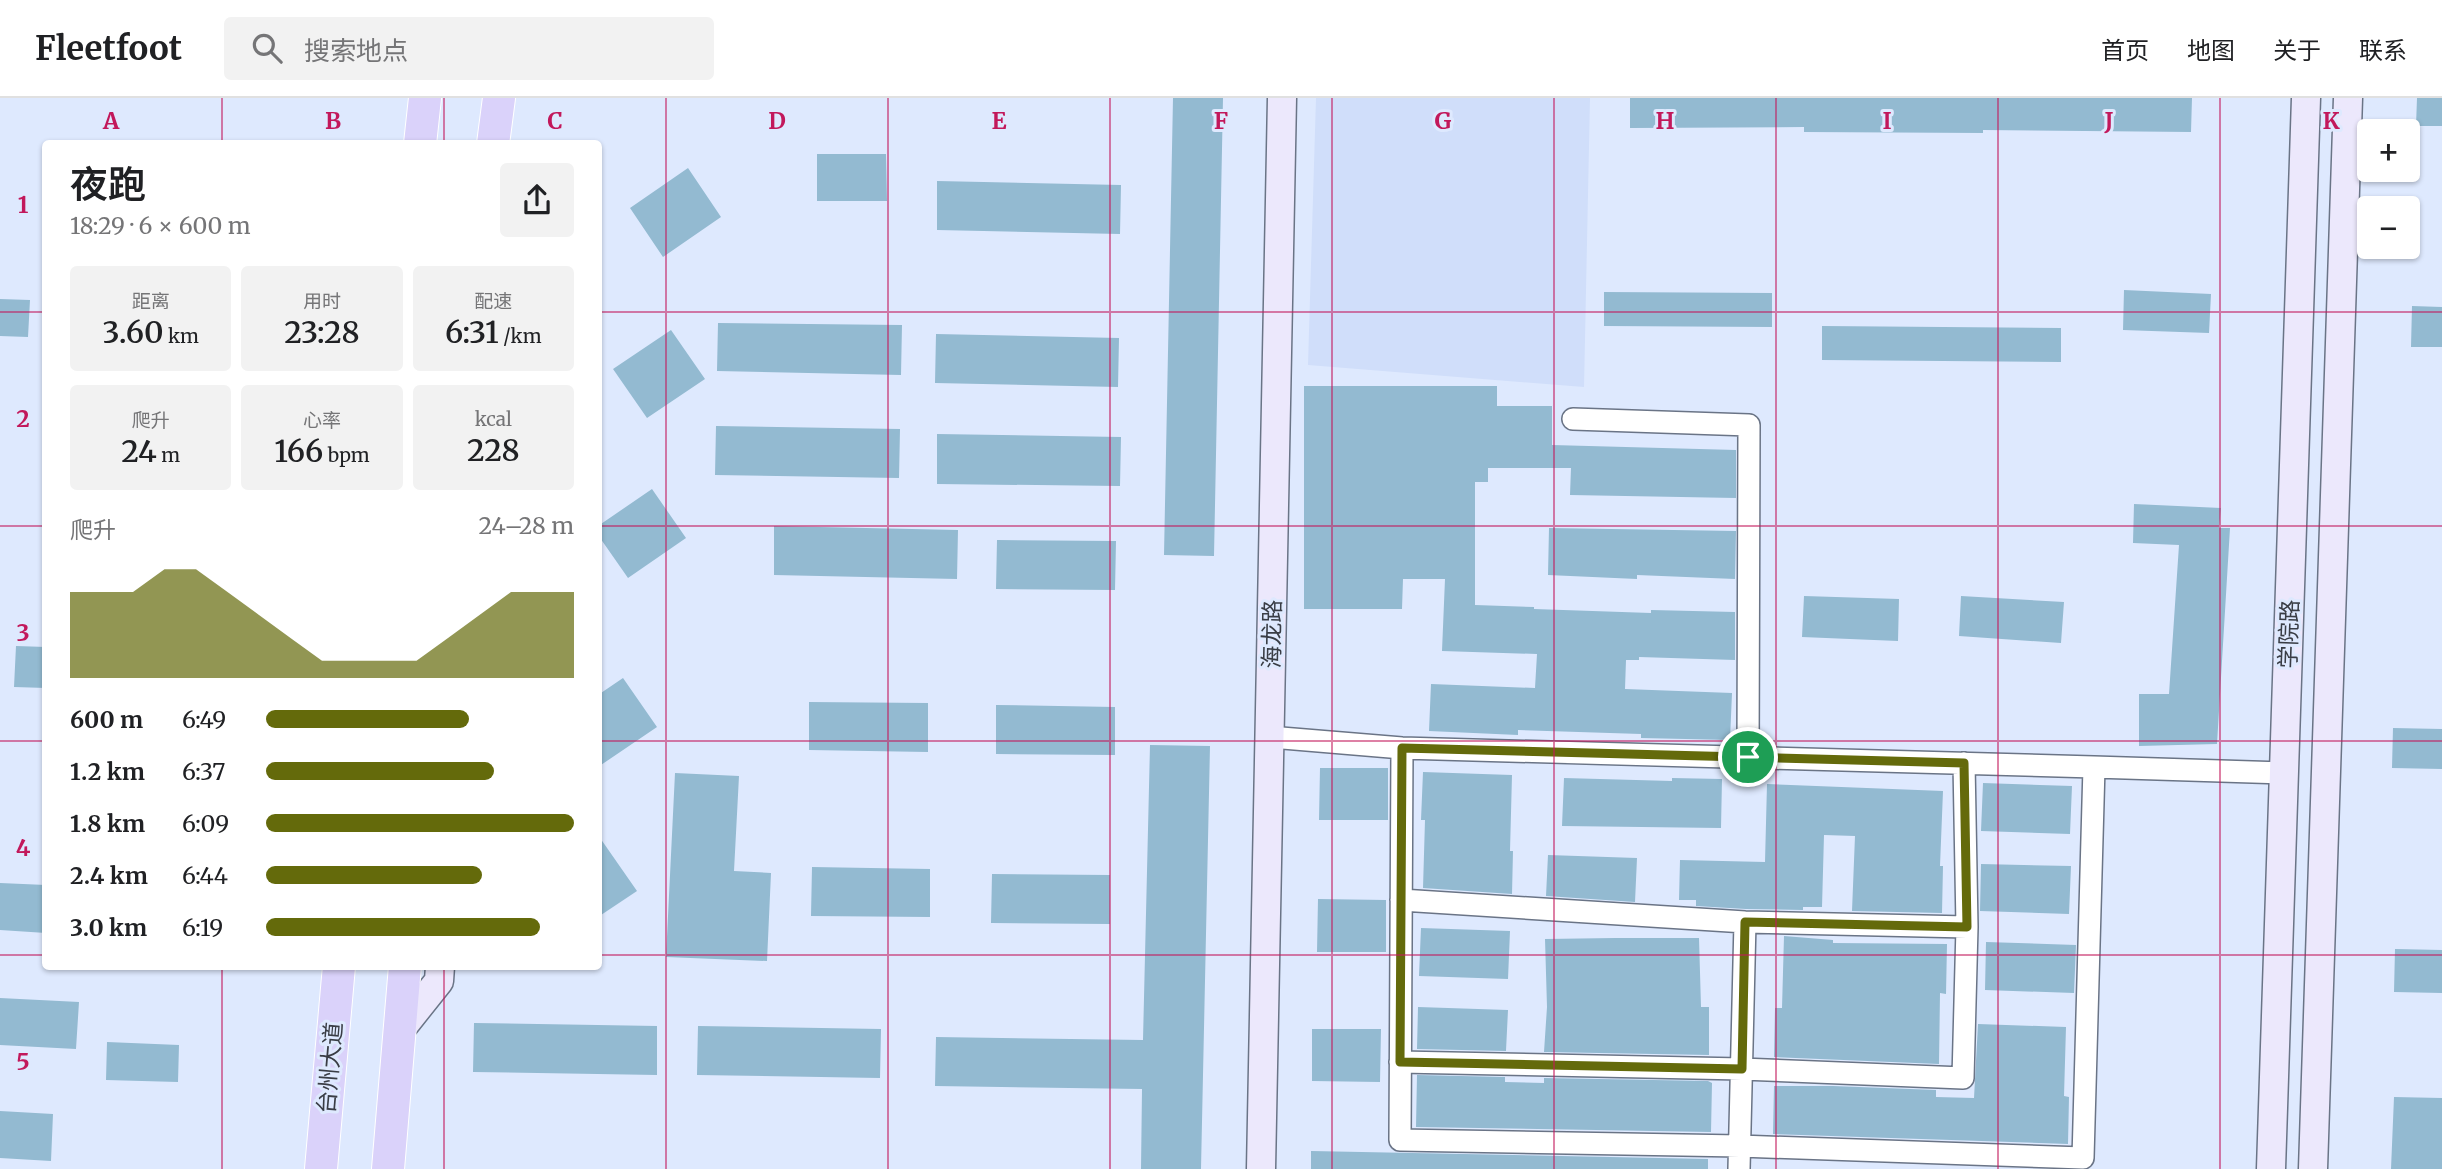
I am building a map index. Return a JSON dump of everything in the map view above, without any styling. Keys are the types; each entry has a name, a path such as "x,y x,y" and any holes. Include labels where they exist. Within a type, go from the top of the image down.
{"main road":[{"path":"420,140 425,98"},
{"path":"494,140 499,98"},
{"name":"海龙路","path":"1261,1169 1282,98"},
{"name":"学院路","path":"2271,1169 2306,98"},
{"name":"学院路","path":"2313,1169 2348,98"},
{"name":"台州大道","path":"321,1169 339,970"},
{"path":"388,1169 405,970"},
{"path":"400,1030 439,981 440,970"}],"street":[{"path":"1573,419 1749,425 1748,757"},
{"path":"1269,737 1402,748 2284,773"},
{"path":"1402,748 1400,1140 1740,1146 2083,1158 2094,767"},
{"path":"1400,1062 1742,1069 1963,1078 1967,927 1964,763"},
{"path":"1401,900 1745,922 1967,927"},
{"path":"1740,1169 1745,922"}],"shaded area":[{"path":"1316,98 1590,98 1584,387 1308,365"}],"building":[{"path":"1173,98 1223,98 1214,556 1164,555"},
{"path":"1630,98 2192,98 2191,132 1804,132 1804,127 1630,128"},
{"path":"2417,98 2442,98 2442,126 2420,126 2420,119 2416,119"},
{"path":"817,154 886,154 887,201 817,201"},
{"path":"688,168 721,217 663,257 630,208"},
{"path":"937,181 1121,185 1120,234 937,230"},
{"path":"2124,290 2211,294 2209,333 2123,330"},
{"path":"1604,292 1772,293 1772,327 1604,326"},
{"path":"0,299 30,300 28,337 0,336"},
{"path":"2412,306 2442,307 2442,347 2411,347"},
{"path":"718,323 902,325 901,375 717,371"},
{"path":"1822,326 2061,328 2061,362 1822,360"},
{"path":"671,330 705,379 647,418 613,369"},
{"path":"936,334 1119,338 1118,387 935,383"},
{"path":"1304,386 1497,386 1497,406 1552,406 1552,445 1736,450 1736,498 1570,495 1571,468 1488,468 1488,482 1475,482 1475,605 1651,613 1651,610 1735,612 1735,660 1639,657 1639,660 1626,660 1625,689 1732,693 1730,740 1641,738 1641,734 1518,730 1518,735 1429,731 1431,684 1535,688 1537,654 1442,651 1445,579 1403,579 1402,609 1304,609"},
{"path":"716,426 900,429 899,478 715,475"},
{"path":"937,434 1121,437 1120,486 937,484"},
{"path":"652,489 686,538 628,578 602,541 602,523"},
{"path":"2134,504 2221,508 2219,528 2230,528 2217,744 2139,746 2139,694 2169,694 2179,545 2133,543"},
{"path":"774,526 958,530 957,579 774,575"},
{"path":"1549,528 1736,531 1735,579 1548,575"},
{"path":"997,540 1116,541 1115,590 996,589"},
{"path":"1804,596 1899,599 1898,641 1802,637"},
{"path":"1961,596 2064,602 2061,643 1959,636"},
{"path":"16,646 42,647 42,688 14,687"},
{"path":"623,678 657,727 602,764 602,692"},
{"path":"809,702 928,703 928,752 809,750"},
{"path":"996,705 1115,707 1115,755 996,754"},
{"path":"2393,728 2442,729 2442,769 2392,768"},
{"path":"1150,745 1210,746 1201,1169 1141,1169 1142,1089 935,1086 936,1037 1143,1040"},
{"path":"1320,768 1388,768 1388,820 1319,820"},
{"path":"1423,772 1512,775 1512,894 1423,888"},
{"path":"675,773 739,776 734,871 771,873 767,961 666,957"},
{"path":"1564,778 1672,781 1672,778 1722,779 1721,828 1562,826"},
{"path":"1983,783 2072,786 2070,834 1981,831"},
{"path":"1767,784 1943,791 1940,866 1943,866 1942,913 1852,911 1855,836 1824,835 1822,907 1803,907 1803,910 1746,909 1696,906 1696,900 1679,900 1680,860 1765,862"},
{"path":"602,841 637,891 602,914"},
{"path":"1548,855 1637,858 1635,902 1546,896"},
{"path":"1981,864 2071,866 2069,914 1980,911"},
{"path":"812,867 930,869 930,917 811,916"},
{"path":"992,874 1110,875 1110,924 991,923"},
{"path":"0,883 42,885 42,933 0,930"},
{"path":"1318,899 1386,900 1386,952 1317,952"},
{"path":"1421,928 1510,931 1508,979 1419,976"},
{"path":"1784,936 1833,940 1833,943 1947,944 1946,994 1940,993 1939,1064 1774,1057 1775,1008 1782,1008"},
{"path":"1699,938 1701,1007 1709,1007 1709,1055 1544,1052 1547,1007 1545,939"},
{"path":"1986,942 2076,945 2074,993 1985,990"},
{"path":"2395,949 2442,950 2442,993 2394,992"},
{"path":"0,998 79,1002 76,1049 0,1045"},
{"path":"1418,1007 1508,1010 1506,1051 1417,1049"},
{"path":"474,1023 657,1026 657,1075 473,1072"},
{"path":"1978,1024 2066,1027 2064,1096 2069,1097 2068,1144 1773,1134 1774,1086 1936,1090 1936,1097 1974,1098"},
{"path":"698,1026 881,1029 880,1078 697,1075"},
{"path":"1312,1029 1381,1029 1380,1082 1312,1081"},
{"path":"107,1042 179,1045 178,1082 106,1080"},
{"path":"1417,1075 1505,1077 1505,1082 1544,1083 1544,1078 1708,1081 1712,1083 1711,1132 1416,1127"},
{"path":"2394,1097 2442,1098 2442,1169 2391,1169"},
{"path":"0,1111 53,1114 51,1161 0,1158"},
{"path":"1311,1151 1708,1159 1708,1169 1311,1169"}],"route":[{"path":"1402,748 1748,757 1964,763 1967,927 1745,922 1742,1069 1400,1062 1402,748"}]}
